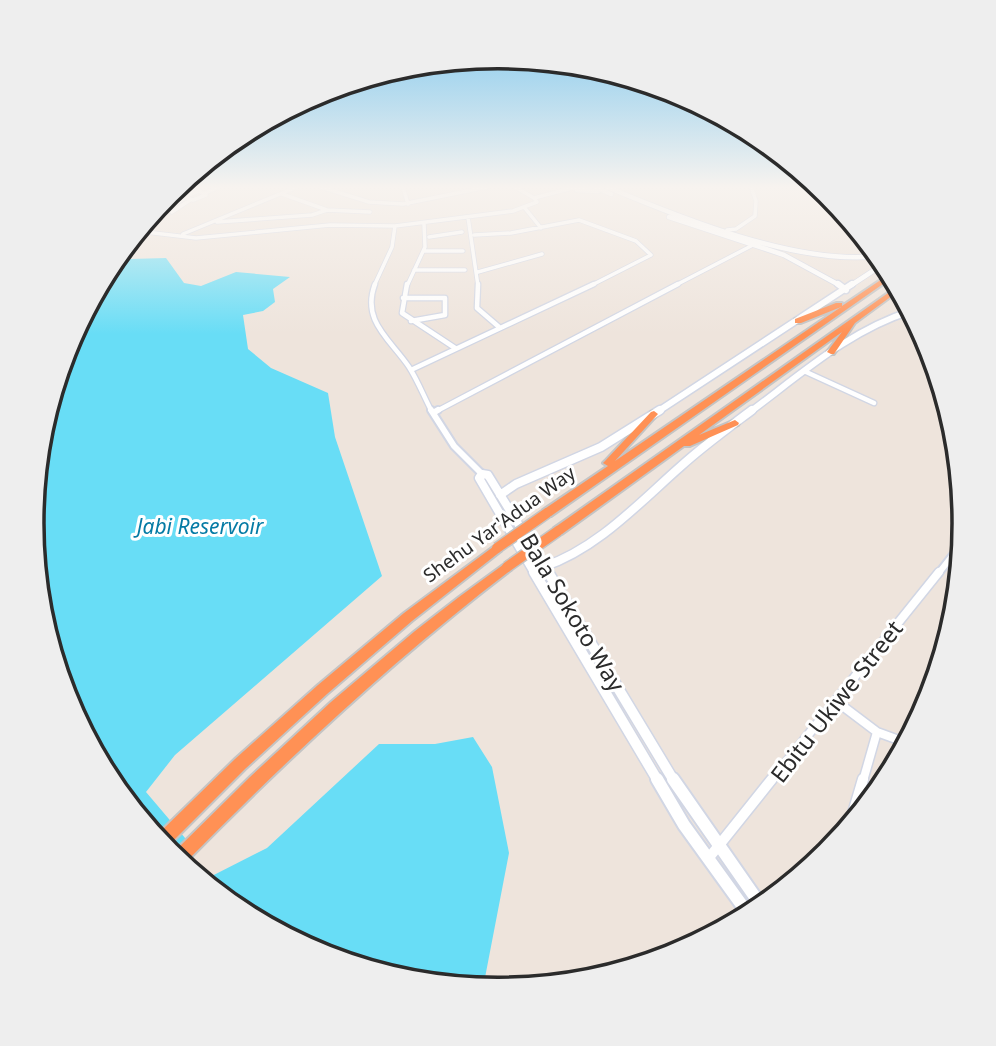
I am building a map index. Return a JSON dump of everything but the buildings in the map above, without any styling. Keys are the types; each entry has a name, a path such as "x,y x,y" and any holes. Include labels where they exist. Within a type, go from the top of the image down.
{"highway":[{"name":"Shehu Yar'Adua Way","path":"168,835 217,785 369,647 573,493 882,281"},
{"name":"Shehu Yar'Adua Way","path":"185,852 232,803 383,663 507,567 890,294"},
{"path":"798,321 855,299"},
{"path":"831,352 865,311"},
{"path":"573,493 605,467 654,414"},
{"path":"643,471 687,444 735,423"}],"street":[{"path":"180,236 196,238 220,236"},
{"path":"395,236 369,304 381,333 411,370 433,413 460,456 482,474"},
{"path":"437,236 429,237 425,251 414,270 403,298 402,313 455,348"},
{"path":"474,236 478,272 477,308 499,327"},
{"path":"411,370 649,259 651,255 646,247 622,236"},
{"path":"725,236 795,260 829,276 846,290"},
{"path":"752,236 817,255 851,260 866,258"},
{"path":"433,413 751,246"},
{"path":"425,251 463,251"},
{"path":"478,272 542,254"},
{"path":"414,270 465,270"},
{"path":"499,508 497,502 501,494 516,484 601,447 875,270"},
{"path":"403,298 445,298 445,315 411,321"},
{"path":"552,578 560,563 735,423 868,326 901,315"},
{"path":"804,371 874,403"},
{"name":"Bala Sokoto Way","path":"742,906 707,860 479,478 482,474 488,475 493,481 719,849 755,897"},
{"path":"493,481 507,486 516,484"},
{"name":"Ebitu Ukiwe Street","path":"707,860 719,849 951,558"},
{"path":"529,559 536,565 560,563"},
{"path":"836,701 877,732 897,739"},
{"path":"856,802 877,732"}],"water":[{"name":"Jabi Reservoir","path":"166,258 184,283 201,286 236,272 290,277 273,289 275,302 263,311 243,315 248,349 271,368 328,393 335,437 382,576 175,755 146,792 191,845 194,861 156,823 105,750 78,697 68,669 52,612 48,582 45,493 52,434 59,405 78,349 105,296 129,259"},
{"path":"473,737 492,767 509,853 485,977 409,969 324,943 271,916 212,876 267,848 379,744 435,744"}]}
